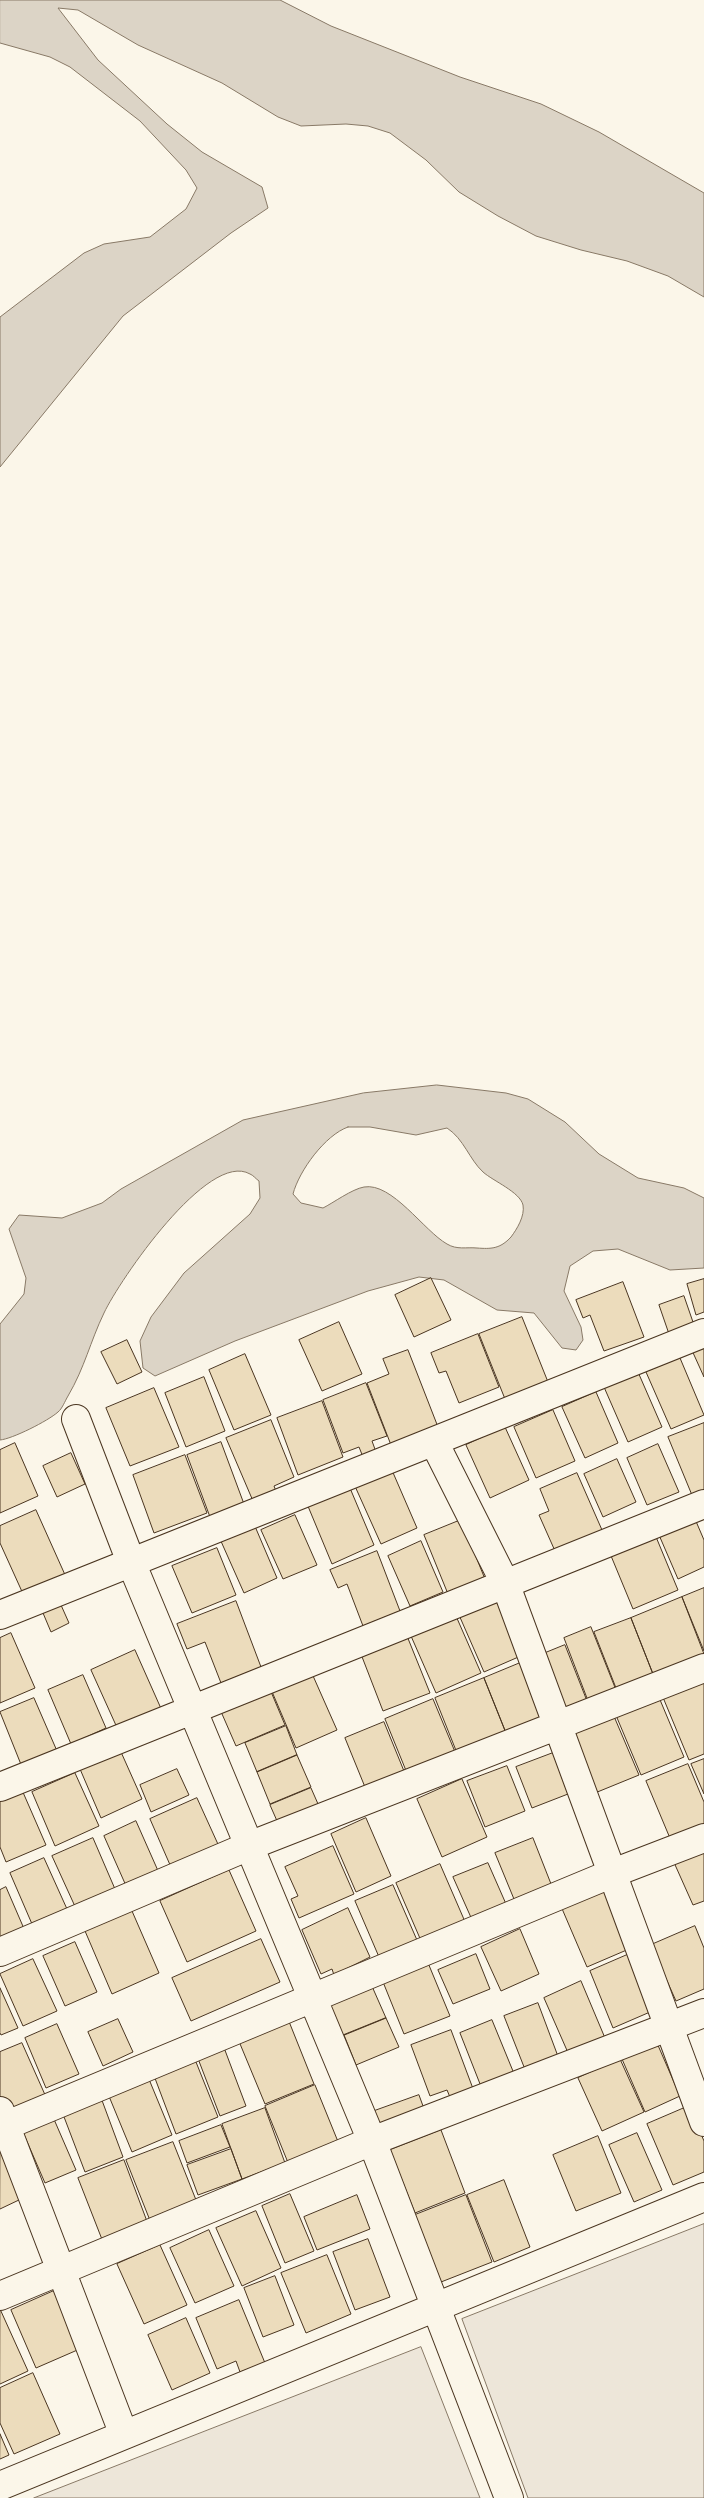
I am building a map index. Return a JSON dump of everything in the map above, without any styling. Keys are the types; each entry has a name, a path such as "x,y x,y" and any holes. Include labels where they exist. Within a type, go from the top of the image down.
{"street":[{"path":"0,1615 704,1333"},
{"path":"76,1419 131,1562 372,2141 509,2498"},
{"path":"434,1442 505,1583 704,2122"},
{"path":"0,1787 704,1504"},
{"path":"0,1952 249,1846 704,1668"},
{"path":"124,2435 2,2122 313,1999 613,1873 704,1838"},
{"path":"0,2296 372,2141 704,2012"},
{"path":"0,2486 704,2197"}],"shaded area":[{"path":"0,0 280,0 331,26 460,77 541,104 599,132 704,193 704,297 668,276 627,261 581,250 536,236 459,192 426,160 390,133 368,126 346,124 301,126 278,117 222,83 138,45 78,10 58,8 98,60 167,124 202,152 262,187 268,208 231,233 123,316 0,467 0,317 84,253 104,244 150,237 186,209 197,188 186,170 140,121 70,67 50,57 0,43"},
{"path":"437,1085 506,1093 528,1099 565,1122 599,1154 638,1178 684,1188 704,1198 704,1268 670,1270 618,1249 593,1251 570,1266 564,1291 581,1327 583,1340 576,1350 562,1348 534,1313 497,1310 444,1280 419,1277 368,1291 235,1341 155,1376 143,1368 140,1341 151,1317 184,1273 250,1214 260,1198 259,1181 250,1174 232,1172 212,1181 189,1199 167,1222 127,1274 104,1313 79,1375 59,1411 30,1429 0,1440 0,1324 24,1294 26,1278 9,1229 19,1215 62,1218 102,1203 121,1189 243,1120 363,1093","holes":["348,1127 370,1127 416,1135 447,1128 458,1138 483,1172 512,1191 521,1200 523,1205 522,1218 511,1237 503,1244 491,1248 451,1246 438,1238 397,1199 375,1187 359,1188 323,1208 301,1203 293,1194 296,1185 307,1165 322,1146 339,1131"]},
{"path":"704,2224 704,2498 528,2498 462,2319"},
{"path":"421,2347 480,2498 34,2498"}],"building":[{"path":"431,1278 451,1320 414,1337 395,1295"},
{"path":"704,1279 704,1312 696,1315 687,1284"},
{"path":"623,1282 644,1337 604,1351 590,1315 583,1318 576,1300"},
{"path":"684,1296 694,1325 669,1334 659,1305"},
{"path":"522,1317 548,1382 505,1399 479,1334"},
{"path":"339,1322 362,1374 322,1391 299,1340"},
{"path":"478,1334 499,1387 459,1403 446,1371 439,1373 431,1353"},
{"path":"127,1340 142,1372 117,1384 101,1352"},
{"path":"704,1340 704,1377 690,1346"},
{"path":"408,1350 438,1427 391,1445 367,1383 389,1374 383,1359"},
{"path":"245,1354 271,1415 234,1430 209,1370"},
{"path":"680,1358 704,1415 671,1429 646,1372"},
{"path":"638,1372 662,1427 628,1442 604,1387"},
{"path":"204,1377 225,1431 186,1447 165,1393"},
{"path":"366,1383 387,1436 372,1441 376,1452 363,1457 359,1447 343,1453 323,1400"},
{"path":"154,1388 179,1447 130,1466 106,1408"},
{"path":"596,1392 618,1443 585,1458 562,1407"},
{"path":"322,1401 343,1457 298,1475 277,1418"},
{"path":"553,1410 575,1461 536,1478 514,1427"},
{"path":"271,1420 294,1477 274,1486 276,1491 253,1501 226,1438"},
{"path":"704,1423 704,1496 694,1500 668,1437"},
{"path":"505,1427 529,1480 490,1498 466,1445"},
{"path":"221,1442 244,1504 210,1517 187,1455"},
{"path":"15,1443 38,1496 0,1513 0,1450"},
{"path":"658,1444 679,1492 647,1505 627,1458"},
{"path":"71,1453 85,1484 57,1497 43,1466"},
{"path":"185,1455 207,1513 154,1533 133,1475"},
{"path":"617,1459 636,1502 603,1517 584,1474"},
{"path":"391,1468 417,1528 381,1544 354,1484"},
{"path":"577,1473 602,1530 555,1551 539,1515 549,1511 540,1489"},
{"path":"347,1481 374,1545 332,1564 305,1499"},
{"path":"36,1510 66,1577 24,1596 0,1543 0,1526"},
{"path":"295,1515 317,1565 283,1579 261,1530"},
{"path":"695,1519 704,1540 704,1567 678,1579 659,1535"},
{"path":"461,1520 485,1579 448,1594 424,1535"},
{"path":"254,1524 277,1578 244,1593 220,1539"},
{"path":"654,1532 678,1590 633,1609 609,1551"},
{"path":"421,1541 443,1592 410,1606 388,1556"},
{"path":"217,1548 236,1595 192,1613 172,1566"},
{"path":"377,1551 400,1611 363,1626 347,1584 338,1588 330,1570"},
{"path":"704,1588 704,1651 682,1597"},
{"path":"682,1597 704,1654 653,1674 631,1618"},
{"path":"499,1598 523,1655 484,1672 459,1615"},
{"path":"236,1601 261,1667 221,1683 205,1642 187,1649 177,1624"},
{"path":"61,1605 69,1623 51,1632 43,1613"},
{"path":"456,1616 481,1673 436,1693 411,1636"},
{"path":"631,1618 653,1674 616,1688 594,1632"},
{"path":"591,1627 618,1695 590,1706 564,1638"},
{"path":"405,1631 430,1693 383,1711 359,1649"},
{"path":"11,1633 35,1688 0,1703 0,1638"},
{"path":"565,1645 589,1706 562,1717 538,1656"},
{"path":"135,1650 163,1713 119,1732 91,1670"},
{"path":"525,1661 549,1721 508,1738 484,1678"},
{"path":"310,1669 337,1730 296,1748 270,1687"},
{"path":"83,1675 106,1728 71,1744 48,1690"},
{"path":"704,1677 704,1754 689,1760 662,1695"},
{"path":"484,1678 508,1738 459,1758 435,1698"},
{"path":"269,1687 285,1725 236,1746 219,1707"},
{"path":"658,1695 684,1757 641,1775 615,1713"},
{"path":"34,1698 57,1751 22,1767 0,1712"},
{"path":"433,1699 458,1759 409,1778 385,1719"},
{"path":"613,1714 639,1775 590,1795 565,1734"},
{"path":"384,1722 406,1776 367,1792 345,1738"},
{"path":"286,1726 297,1755 257,1772 245,1743"},
{"path":"121,1752 142,1799 101,1818 80,1769"},
{"path":"553,1753 568,1794 532,1808 516,1767"},
{"path":"297,1755 311,1787 270,1804 257,1772"},
{"path":"704,1759 704,1794 691,1764"},
{"path":"688,1764 704,1802 704,1829 672,1843 646,1781"},
{"path":"507,1766 525,1811 485,1827 467,1781"},
{"path":"177,1769 189,1795 151,1812 140,1785"},
{"path":"75,1773 99,1826 55,1846 32,1792"},
{"path":"462,1779 487,1837 442,1857 417,1799"},
{"path":"311,1788 322,1813 281,1830 270,1805"},
{"path":"22,1790 46,1845 6,1862 0,1847 0,1800"},
{"path":"197,1798 222,1853 174,1874 150,1819"},
{"path":"366,1818 391,1876 356,1892 331,1834"},
{"path":"136,1821 159,1873 127,1888 104,1836"},
{"path":"93,1838 118,1896 78,1913 52,1856"},
{"path":"533,1838 553,1889 516,1904 495,1853"},
{"path":"704,1844 704,1901 693,1905 672,1858"},
{"path":"333,1846 354,1894 299,1918 291,1899 298,1896 285,1867"},
{"path":"44,1858 67,1909 32,1924 10,1873"},
{"path":"488,1863 510,1913 473,1922 453,1877"},
{"path":"440,1864 466,1924 422,1943 396,1883"},
{"path":"229,1870 256,1931 187,1962 160,1901"},
{"path":"609,1883 636,1946 587,1967 560,1904"},
{"path":"393,1885 420,1947 382,1964 355,1901"},
{"path":"6,1887 25,1931 0,1941 0,1890"},
{"path":"348,1908 370,1957 334,1975 332,1969 321,1974 302,1930"},
{"path":"132,1911 159,1973 112,1994 85,1931"},
{"path":"695,1926 704,1948 704,1989 676,2001 651,1945"},
{"path":"520,1929 539,1974 501,1991 481,1947"},
{"path":"261,1939 280,1982 191,2021 172,1978"},
{"path":"75,1942 97,1992 65,2006 43,1956"},
{"path":"634,1952 657,2009 613,2028 590,1971"},
{"path":"476,1954 490,1989 453,2004 438,1970"},
{"path":"426,1958 450,2016 404,2034 381,1977"},
{"path":"33,1959 57,2011 23,2026 0,1974"},
{"path":"581,1981 605,2038 569,2055 544,1998"},
{"path":"371,1984 386,2018 337,2038 322,2005"},
{"path":"0,1988 18,2028 1,2035 0,2033"},
{"path":"538,2003 559,2059 526,2072 504,2016"},
{"path":"386,2018 399,2047 356,2065 344,2035"},
{"path":"118,2019 133,2052 103,2066 88,2032"},
{"path":"288,2019 314,2084 265,2104 238,2039"},
{"path":"492,2020 515,2076 482,2089 460,2033"},
{"path":"57,2024 79,2074 46,2088 25,2038"},
{"path":"451,2030 475,2094 452,2102 447,2090 430,2096 411,2045"},
{"path":"22,2043 46,2097 6,2114 0,2100 0,2052"},
{"path":"657,2043 680,2096 645,2112 622,2059"},
{"path":"223,2045 246,2106 220,2116 197,2056"},
{"path":"194,2057 218,2117 176,2134 153,2073"},
{"path":"620,2059 644,2112 602,2131 578,2078"},
{"path":"146,2072 172,2135 132,2152 106,2089"},
{"path":"315,2085 341,2149 291,2170 265,2106"},
{"path":"100,2095 123,2157 85,2172 61,2109"},
{"path":"419,2095 427,2117 374,2136 366,2114"},
{"path":"689,2106 704,2141 704,2172 673,2185 647,2124"},
{"path":"265,2108 285,2163 242,2179 222,2124"},
{"path":"53,2117 76,2170 45,2183 22,2130"},
{"path":"221,2125 230,2147 187,2163 179,2141"},
{"path":"441,2130 465,2193 415,2213 390,2150"},
{"path":"637,2133 662,2190 634,2202 609,2145"},
{"path":"598,2136 621,2193 576,2211 553,2155"},
{"path":"173,2142 198,2205 151,2223 126,2160"},
{"path":"231,2149 242,2179 198,2195 187,2165"},
{"path":"0,2150 21,2199 0,2209"},
{"path":"124,2160 148,2224 103,2242 78,2178"},
{"path":"504,2180 530,2247 494,2262 467,2195"},
{"path":"290,2194 314,2251 285,2263 262,2206"},
{"path":"357,2195 370,2229 317,2250 304,2217"},
{"path":"466,2195 492,2262 441,2282 415,2215"},
{"path":"256,2211 281,2268 242,2286 216,2228"},
{"path":"209,2230 234,2286 195,2303 170,2248"},
{"path":"368,2239 390,2297 355,2310 333,2252"},
{"path":"160,2245 187,2305 144,2324 117,2264"},
{"path":"327,2255 351,2314 306,2333 281,2273"},
{"path":"275,2276 294,2325 263,2337 244,2288"},
{"path":"56,2290 82,2348 36,2368 11,2310"},
{"path":"239,2300 265,2363 240,2372 236,2361 217,2369 196,2318"},
{"path":"0,2309 28,2371 0,2384"},
{"path":"186,2318 210,2373 172,2390 148,2335"},
{"path":"33,2373 60,2434 14,2454 0,2423 0,2388"},
{"path":"0,2434 9,2455 0,2459"}]}
